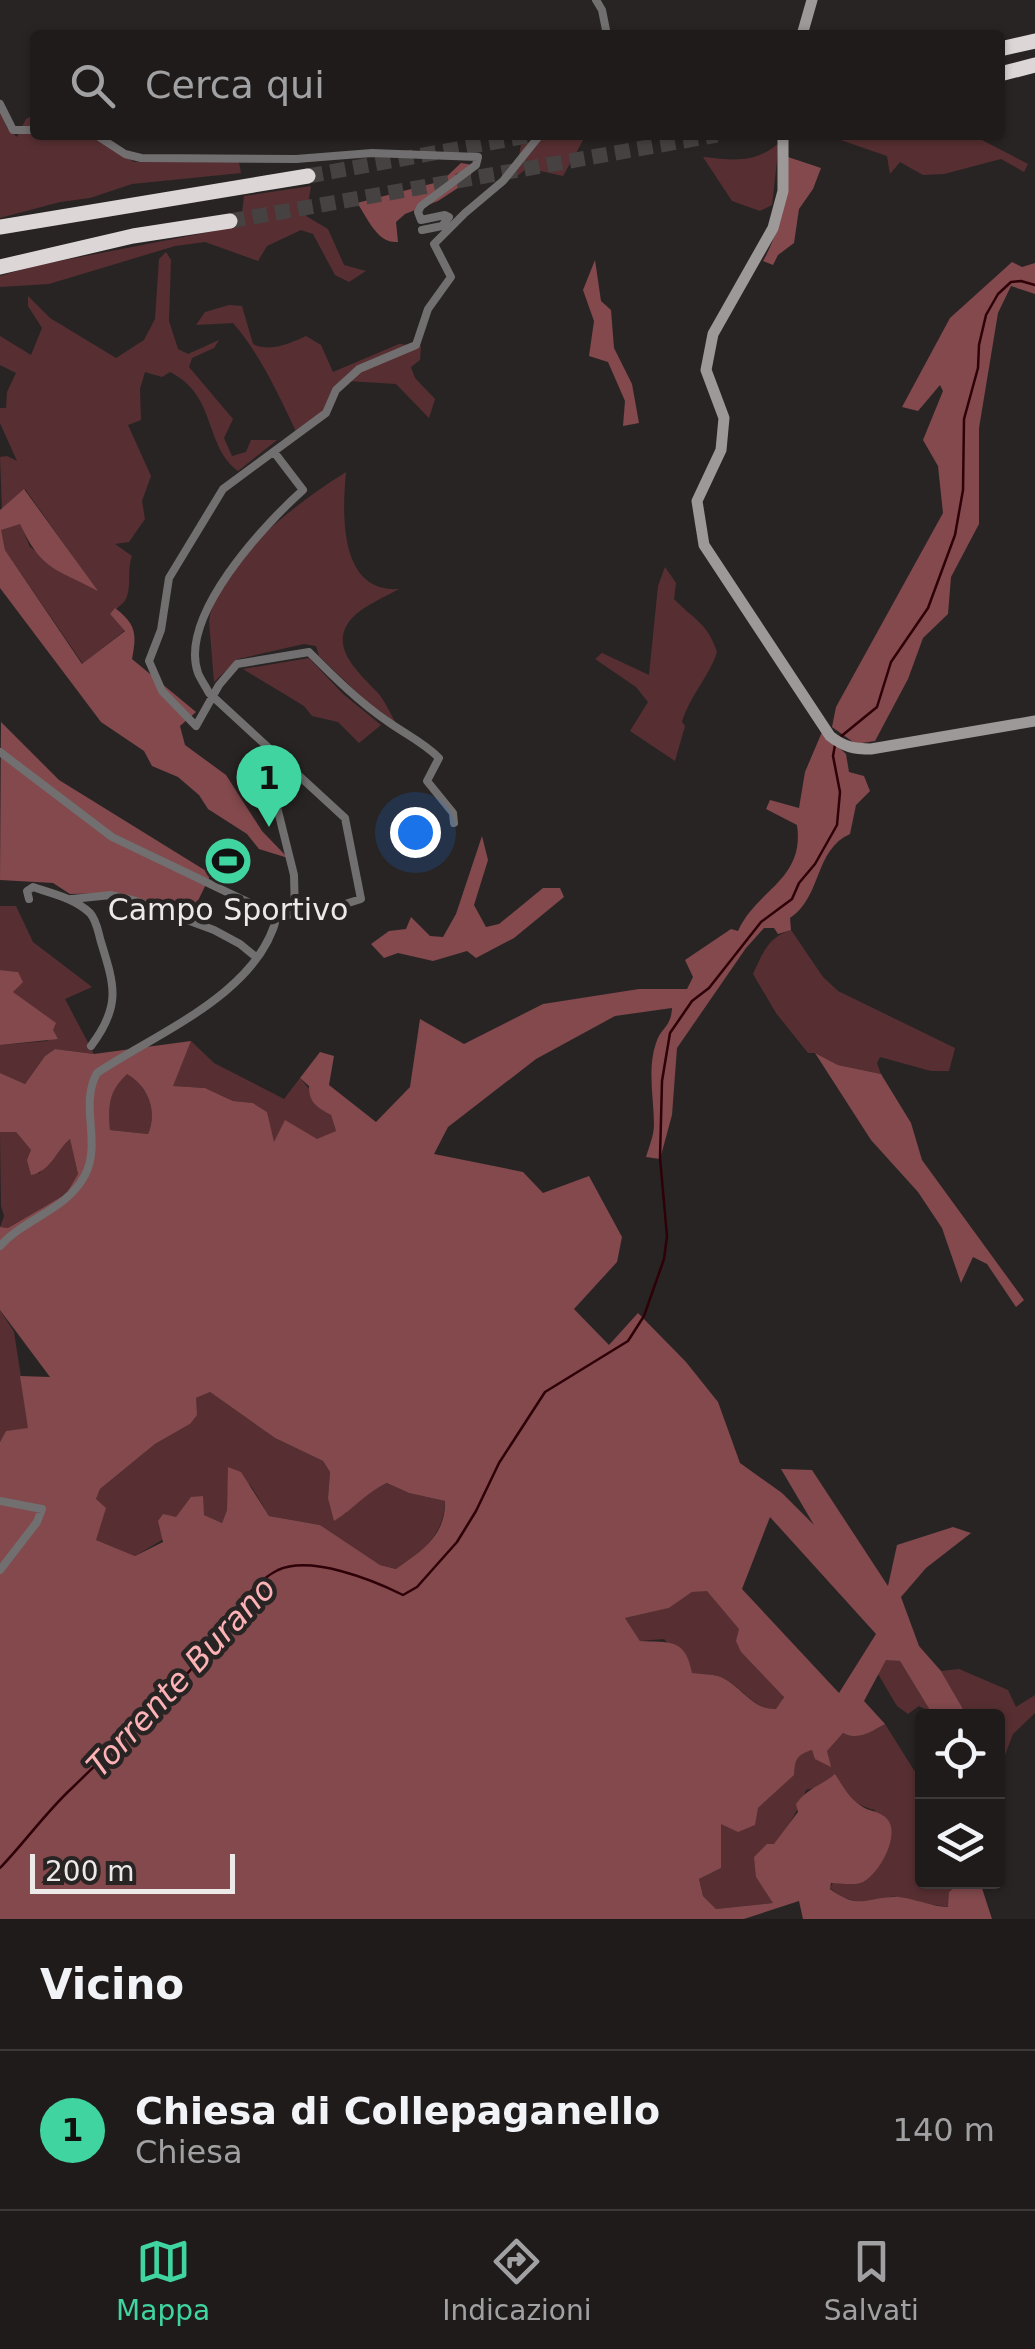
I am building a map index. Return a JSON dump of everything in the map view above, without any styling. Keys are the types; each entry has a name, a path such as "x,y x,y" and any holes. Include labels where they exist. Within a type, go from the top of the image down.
{"highway":[{"path":"1005,48 1035,41"},
{"path":"1005,73 1035,64"},
{"path":"0,227 308,176"},
{"path":"0,267 133,236 230,221"}],"main road":[{"path":"803,30 812,0"},
{"path":"783,140 783,190 773,228 713,334 706,370 724,418 722,450 697,500 704,545 830,736 848,748 871,749 1035,721"}],"street":[{"path":"596,0 606,30"},
{"path":"0,104 13,130 30,130"},
{"path":"104,140 125,154 140,158 296,159 372,153 478,157 476,165 421,206 418,212 422,220 445,215 450,218 442,226 422,230"},
{"path":"454,824 453,813 427,782 439,758 411,733 391,725 367,706 309,652 237,664 196,726 162,691 149,661 161,630 169,578 223,490 326,414 336,390 359,369 416,345 428,309 451,277 434,244 503,181 536,140"},
{"path":"0,752 112,837 277,916 326,910 361,898 345,818 213,697 197,670 201,624 222,585 261,532 304,490 274,452"},
{"path":"291,782 274,799 294,876 295,914"},
{"path":"29,900 27,892 33,887 72,899 94,918 114,982 111,1011 91,1046"},
{"path":"72,899 96,894 136,901 214,930 256,958"},
{"path":"0,1246 12,1232 74,1191 85,1175 93,1143 90,1085 98,1073 216,999 256,958 268,941 277,916"},
{"path":"0,1501 42,1509 37,1522 0,1570"}],"shaded area":[{"path":"0,110 7,128 17,137 30,117 30,140 101,140 134,162 239,162 241,173 132,184 90,198 0,218"},
{"path":"534,140 583,140 563,176 527,168 515,178 521,145"},
{"path":"841,140 982,140 1028,164 1024,172 1001,159 944,174 923,175 900,162 890,174 887,156"},
{"path":"779,143 772,205 760,211 732,201 703,157 752,157"},
{"path":"788,157 821,168 799,209 794,243 778,255 773,265 763,261 781,210"},
{"path":"461,163 473,165 470,180 438,201 405,214 396,222 398,242 384,239 357,203 442,181"},
{"path":"311,186 306,216 328,229 344,265 366,271 349,282 335,275 313,234 301,230 267,246 258,261 205,242 175,246 49,284 0,287 0,276 34,266 235,227 241,223 244,196"},
{"path":"166,252 171,260 169,321 178,349 188,354 219,340 214,348 192,358 189,367 233,419 224,438 232,456 246,452 251,440 277,440 238,471 227,461 203,407 185,382 170,372 162,377 145,372 140,389 141,420 128,425 151,476 142,501 145,519 129,542 115,544 132,556 127,597 110,614 125,630 83,664 5,550 0,530 20,523 30,547 96,589 25,489 2,509 0,457 17,461 0,423 0,408 6,408 7,392 16,373 0,365 0,336 31,355 42,328 28,306 28,296 50,318 116,358 144,340 155,319 159,259"},
{"path":"595,260 601,301 611,310 614,348 632,384 639,423 623,426 625,401 608,362 589,356 594,321 583,290"},
{"path":"1012,262 1022,267 1035,263 1035,294 1011,286 998,313 979,428 979,524 951,577 948,614 923,638 908,679 875,741 856,744 832,727 836,707 943,513 938,466 923,440 943,391 940,385 918,411 902,407 950,318"},
{"path":"229,305 242,306 253,344 273,347 306,336 321,345 333,372 399,344 421,346 420,360 411,367 415,378 435,399 429,418 396,384 347,381 318,419 297,434 261,362 233,323 196,325 205,312"},
{"path":"346,472 345,529 355,565 379,587 399,589 352,618 345,628 344,647 353,666 381,697 396,723 367,702 319,656 316,646 304,644 238,659 214,682 209,621 228,576 263,535"},
{"path":"24,489 98,591 43,560 20,524 1,530 5,550 82,664 125,631 110,614 115,608 133,630 132,659 196,712 180,726 185,745 226,775 262,831 288,858 259,849 247,834 208,809 199,795 178,777 152,766 144,751 101,722 0,588 0,510"},
{"path":"665,567 676,583 674,599 704,628 717,652 685,713 675,761 630,731 648,702 636,687 595,659 602,653 649,675 658,586"},
{"path":"309,658 343,694 381,725 359,743 338,722 312,716 304,706 243,669"},
{"path":"1,722 59,780 211,874 191,915 111,893 70,894 53,883 0,880"},
{"path":"822,732 846,754 849,772 864,776 870,791 856,805 850,834 830,851 808,898 790,918 791,930 778,934 774,928 764,928 677,1048 672,1115 660,1159 646,1157 654,1129 652,1063 656,1043 670,1020 672,1008 615,1016 536,1059 448,1127 434,1154 523,1172 543,1193 589,1176 622,1237 617,1262 574,1309 609,1345 638,1313 718,1402 740,1463 782,1493 814,1525 781,1469 812,1470 888,1586 897,1545 953,1527 971,1533 926,1568 901,1597 919,1646 941,1671 963,1709 929,1709 900,1661 886,1660 864,1701 885,1724 859,1736 843,1733 827,1751 831,1767 815,1759 812,1750 800,1756 794,1775 758,1808 755,1825 738,1832 721,1824 721,1868 699,1879 703,1896 716,1909 773,1903 756,1877 754,1857 767,1844 774,1844 798,1812 796,1804 800,1799 835,1774 856,1802 888,1820 891,1835 886,1854 869,1878 856,1884 831,1883 830,1889 854,1901 897,1897 948,1907 952,1889 982,1889 992,1919 803,1919 799,1901 744,1919 0,1919 0,1442 6,1431 28,1428 20,1376 50,1377 0,1310 0,1227 8,1228 66,1194 78,1174 70,1139 48,1165 31,1175 27,1160 31,1150 16,1132 0,1132 0,1073 25,1084 45,1056 55,1049 94,1054 191,1041 173,1086 205,1088 233,1101 253,1103 267,1112 274,1142 285,1120 317,1139 336,1131 331,1115 315,1104 309,1086 300,1078 320,1052 334,1056 329,1085 376,1122 410,1087 420,1019 464,1044 543,1004 639,989 687,989 693,977 685,960 731,929 738,931 794,859 797,825 766,809 770,800 799,808 805,772","holes":["127,1074 141,1085 149,1100 152,1117 148,1134 110,1130 111,1099","210,1392 275,1438 323,1461 330,1472 328,1498 334,1521 387,1483 409,1493 445,1501 437,1533 396,1569 380,1565 320,1525 269,1516 241,1472 228,1467 227,1510 222,1523 204,1515 203,1496 191,1497 176,1517 163,1514 158,1521 163,1542 135,1556 96,1540 106,1508 96,1499 100,1489 155,1444 190,1424 197,1415 196,1398","770,1517 876,1634 839,1693 742,1589","707,1591 739,1629 736,1641 741,1652 784,1697 776,1709 760,1705 718,1676 692,1673 680,1648 640,1641 625,1618 669,1608 692,1592"]},
{"path":"482,836 488,860 474,905 486,927 499,924 543,888 560,888 564,897 514,938 476,958 467,951 433,961 398,953 384,958 371,944 389,931 406,929 411,917 430,936 443,937 456,914"},
{"name":"Campo Sportivo","path":"227,841 244,849 229,880 213,872"},
{"path":"0,906 16,906 33,942 92,987 65,999 94,1054 55,1049 45,1056 25,1084 0,1073 0,1045 48,1041 12,991 18,972 0,970"},
{"path":"791,930 823,977 838,991 955,1048 949,1071 931,1071 880,1057 877,1063 881,1074 838,1065 808,1053 776,1013 753,974 772,941"},
{"path":"0,970 18,972 23,982 13,992 56,1023 53,1030 58,1039 0,1045"},
{"path":"191,1041 214,1063 284,1099 300,1078 331,1115 336,1131 317,1140 301,1132 274,1143 267,1112 253,1103 233,1101 205,1088 172,1086"},
{"path":"815,1053 838,1065 881,1074 911,1123 922,1160 1024,1300 1016,1307 987,1264 973,1257 961,1283 942,1228 918,1192 871,1140"},
{"path":"127,1073 141,1085 149,1100 152,1116 148,1134 110,1130 111,1099"},
{"path":"0,1132 16,1132 32,1151 39,1174 70,1138 78,1174 66,1194 8,1228 0,1227 4,1216"},
{"path":"0,1310 14,1332 29,1429 6,1431 0,1442"},
{"path":"210,1392 275,1438 323,1461 330,1472 328,1498 345,1514 365,1493 388,1483 409,1493 445,1501 436,1533 397,1569 380,1565 320,1525 269,1516 251,1486 229,1467 227,1510 222,1523 204,1515 135,1556 96,1540 96,1499 100,1489 155,1444 190,1424 196,1398"},
{"path":"707,1590 740,1629 741,1652 784,1696 777,1709 753,1701 726,1679 692,1673 664,1639 640,1641 625,1618 669,1608 692,1592"},
{"path":"886,1659 900,1661 929,1709 919,1706 908,1714 897,1706 878,1674"},
{"path":"959,1669 1008,1690 1016,1707 1035,1695 1035,1713 1013,1734 1005,1755 1005,1709 963,1709 941,1671"},
{"path":"885,1724 915,1772 915,1889 952,1889 949,1907 894,1896 866,1904 841,1897 830,1888 875,1810 836,1790 818,1787 806,1790 756,1877 774,1903 716,1909 703,1896 699,1879 721,1868 721,1823 758,1808 793,1775 799,1756 812,1750 830,1766 826,1751 843,1733 859,1736"}],"waterway":[{"name":"Torrente Burano","path":"839,738 877,707 891,662 928,608 955,535 963,490 964,419 978,368 986,315 998,294 1011,282 1035,285"},
{"name":"Torrente Burano","path":"0,1868 62,1797 191,1669 247,1596 267,1577 278,1570 307,1565 359,1577 403,1595 417,1587 457,1542 499,1463 545,1392 628,1341 644,1316 664,1259 667,1236 660,1158 662,1081 670,1033 692,1001 709,988 761,922 792,899 815,864 837,825 840,792 833,756 835,745"}],"tunnel":[{"path":"308,176 506,140"},
{"path":"230,221 689,140"}],"place":[{"name":"Chiesa di Collepaganello","path":"269,827"},
{"name":"Campo Sportivo","path":"228,861"}]}
